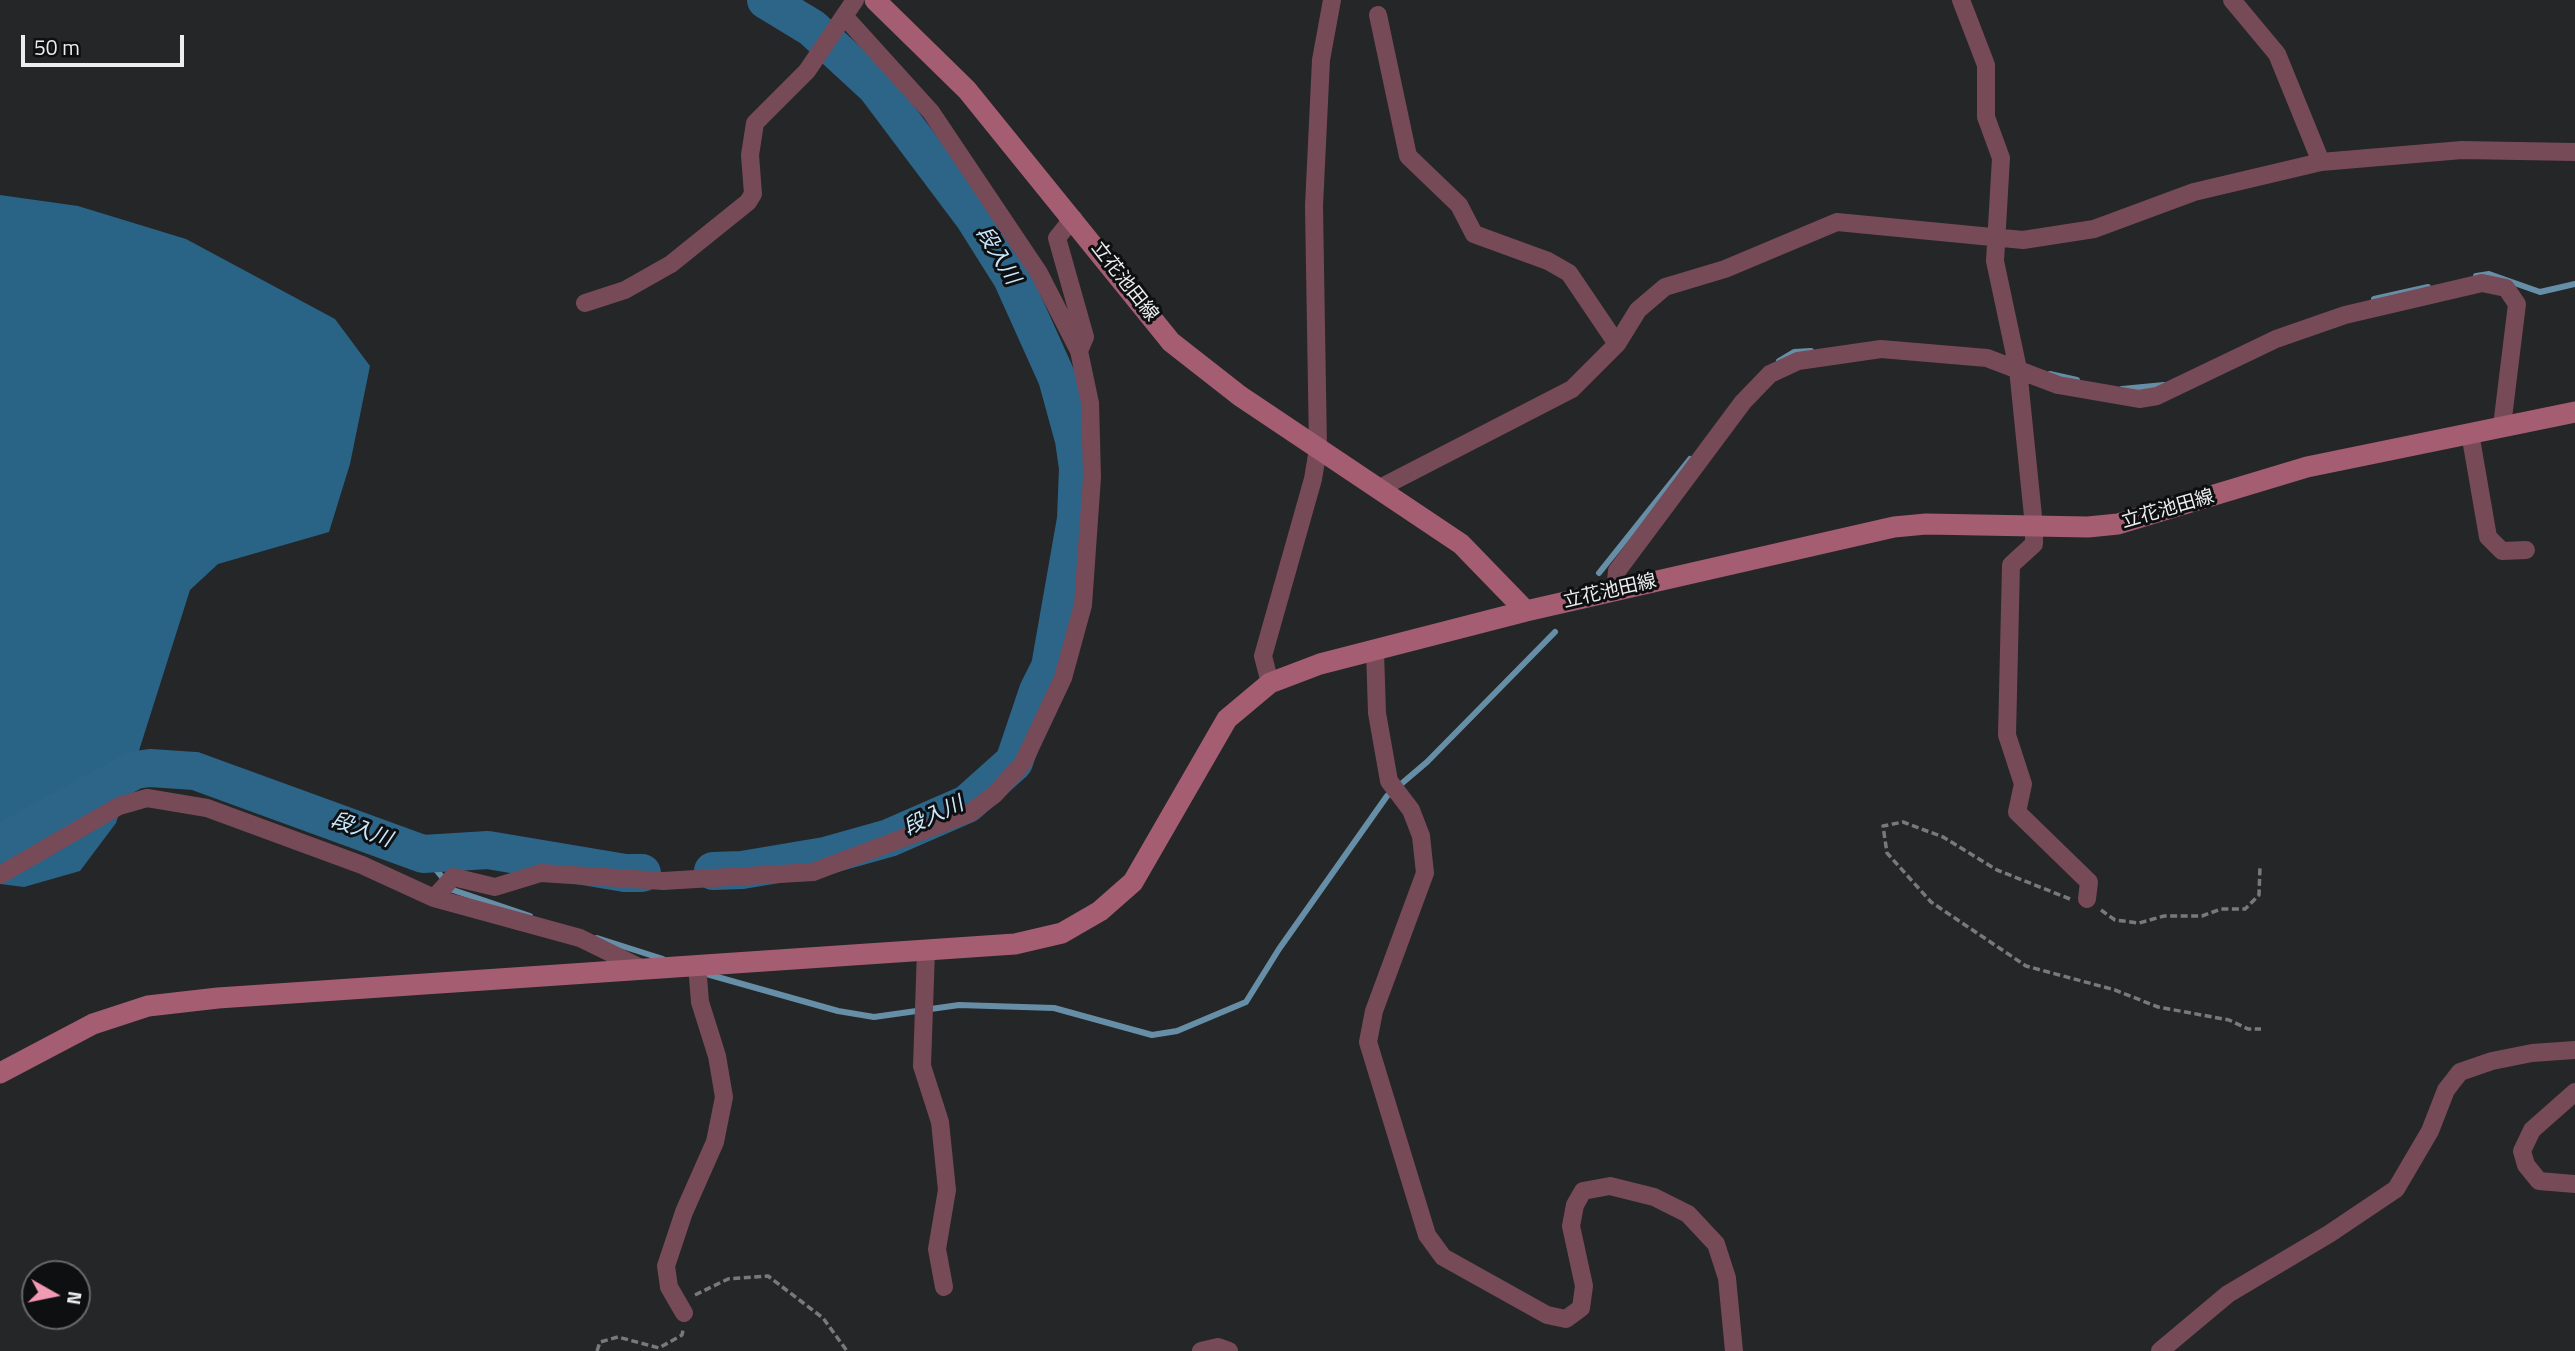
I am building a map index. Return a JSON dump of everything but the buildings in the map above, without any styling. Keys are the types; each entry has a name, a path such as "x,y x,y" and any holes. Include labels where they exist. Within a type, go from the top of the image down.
{"main road":[{"name":"立花池田線","path":"875,0 967,90 1171,342 1240,396 1461,544 1526,611 1894,527 1926,524 2118,524 2154,516 2307,467 2575,412"},
{"path":"0,1073 93,1024 148,1006 218,998 1015,944 1062,933 1100,911 1133,882 1227,719 1270,684 1320,664 1526,611"}],"street":[{"path":"585,303 625,290 671,264 748,202 753,194 750,155 755,123 807,71 855,0"},
{"path":"1270,684 1263,656 1313,480 1318,449 1314,206 1321,60 1332,0"},
{"path":"1961,0 1986,65 1986,117 2001,158 1995,261 2018,369 2034,526 2035,544 2011,565 2007,735 2023,784 2017,812 2090,882 2087,899"},
{"path":"2232,0 2277,54 2322,162"},
{"path":"1378,15 1408,156 1459,205 1474,234 1548,261 1569,273 1617,344"},
{"path":"434,898 453,877 495,887 541,873 663,881 813,872 970,813 995,794 1023,763 1052,702 1063,678 1083,606 1092,477 1090,403 1079,351 1039,273 931,112 845,17"},
{"path":"1378,489 1572,389 1617,344 1638,310 1665,287 1725,269 1837,222 2023,240 2094,229 2194,192 2322,162 2462,150 2575,152"},
{"path":"1073,218 1057,238 1085,337 1079,351"},
{"path":"1615,591 1617,571 1743,402 1770,374 1798,361 1881,349 1987,358 2058,385 2139,398 2157,396 2276,339 2345,315 2482,284 2506,288 2517,304 2501,426"},
{"path":"2470,433 2488,537 2502,551 2526,550"},
{"path":"1375,651 1377,713 1389,781 1411,810 1421,836 1425,873 1374,1011 1368,1042 1427,1235 1443,1257 1546,1315 1566,1320 1581,1308 1584,1286 1571,1226 1575,1205 1583,1191 1610,1186 1654,1197 1688,1214 1716,1244 1727,1278 1734,1351"},
{"path":"0,875 119,806 147,798 207,808 362,865 434,898 580,938 643,969"},
{"path":"926,950 922,1066 940,1122 947,1190 937,1249 944,1287"},
{"path":"682,1309 669,1287 666,1266 684,1212 715,1142 724,1097 717,1056 700,1002 697,965"},
{"path":"2160,1351 2228,1294 2329,1234 2396,1189 2419,1151 2446,1090 2460,1072 2492,1061 2532,1053 2575,1050"},
{"path":"2575,1093 2532,1130 2522,1151 2526,1165 2539,1181 2575,1184"},
{"path":"1201,1351 1218,1347 1229,1351"}],"path":[{"path":"2260,867 2259,895 2245,909 2221,909 2202,916 2165,916 2139,923 2115,920 2087,899 2068,899 1997,870 1943,837 1903,822 1883,826 1887,853 1931,902 2026,966 2115,990 2158,1007 2229,1020 2248,1030 2261,1029"},
{"path":"597,1351 600,1342 618,1337 659,1348 682,1335 682,1309 728,1279 768,1276 822,1318 847,1351"}],"shaded area":[{"path":"0,195 78,206 186,239 335,319 370,366 350,464 329,532 218,564 190,590 116,823 80,871 24,887 0,884"}],"waterway":[{"name":"段入川","path":"713,871 742,870 825,856 889,838 967,804 1014,762 1038,691 1050,667 1076,519 1078,468 1074,440 1057,378 1012,278 973,216 876,87 812,28 766,0"},
{"path":"2476,276 2489,274 2540,292 2575,284"},
{"path":"2374,299 2428,287"},
{"path":"1779,361 1794,352 1811,351"},
{"path":"2050,374 2077,380"},
{"path":"2122,389 2164,385"},
{"path":"1599,573 1690,459"},
{"path":"703,973 838,1011 874,1017 959,1005 1054,1008 1152,1035 1177,1031 1246,1002 1279,949 1387,796 1427,762 1555,632"},
{"name":"段入川","path":"0,843 135,770 150,768 195,771 423,854 488,850 625,873 642,873"},
{"path":"423,854 453,890 530,916"},
{"path":"597,938 663,959"}]}
